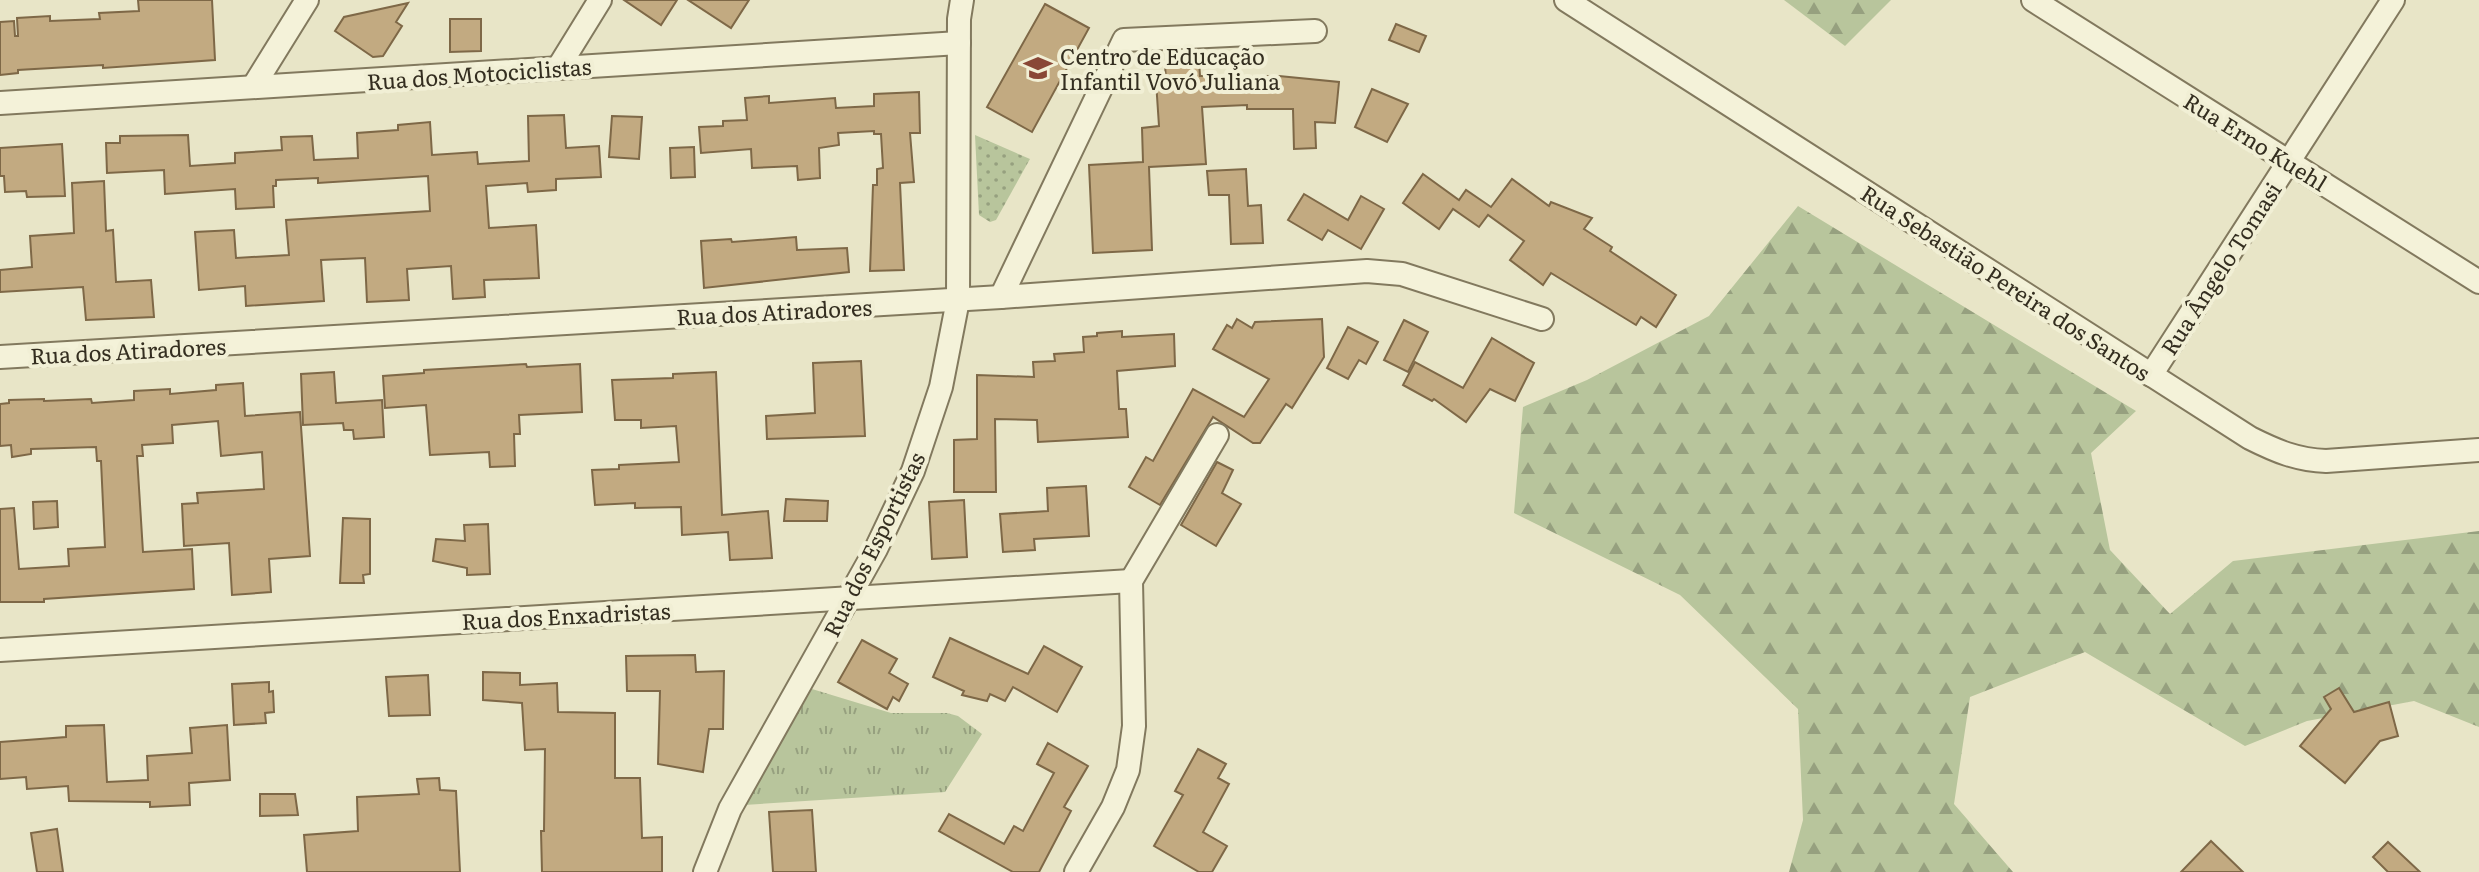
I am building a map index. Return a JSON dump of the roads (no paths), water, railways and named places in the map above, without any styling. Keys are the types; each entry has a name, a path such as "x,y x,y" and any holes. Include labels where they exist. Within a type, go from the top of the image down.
{"street":[{"path":"253,87 307,0"},
{"path":"558,68 600,0"},
{"name":"Rua dos Esportistas","path":"705,872 730,809 850,598 907,484 926,437 947,363 958,300 959,43 962,0"},
{"name":"Rua Sebastião Pereira dos Santos","path":"1566,0 2278,453 2303,460 2479,450"},
{"name":"Rua Erno Kuehl","path":"2033,0 2479,282"},
{"name":"Rua Ângelo Tomasi","path":"2151,375 2393,0"},
{"path":"1001,297 1124,40 1315,31"},
{"name":"Rua dos Motociclistas","path":"0,103 959,43"},
{"name":"Rua dos Atiradores","path":"0,357 958,300 1367,271 1402,274 1542,319"},
{"path":"1076,872 1113,807 1128,770 1134,726 1131,581 1217,435"},
{"name":"Rua dos Enxadristas","path":"0,650 1131,581"}],"place":[{"name":"Centro de Educação Infantil Vovó Juliana","path":"1038,68"}]}
